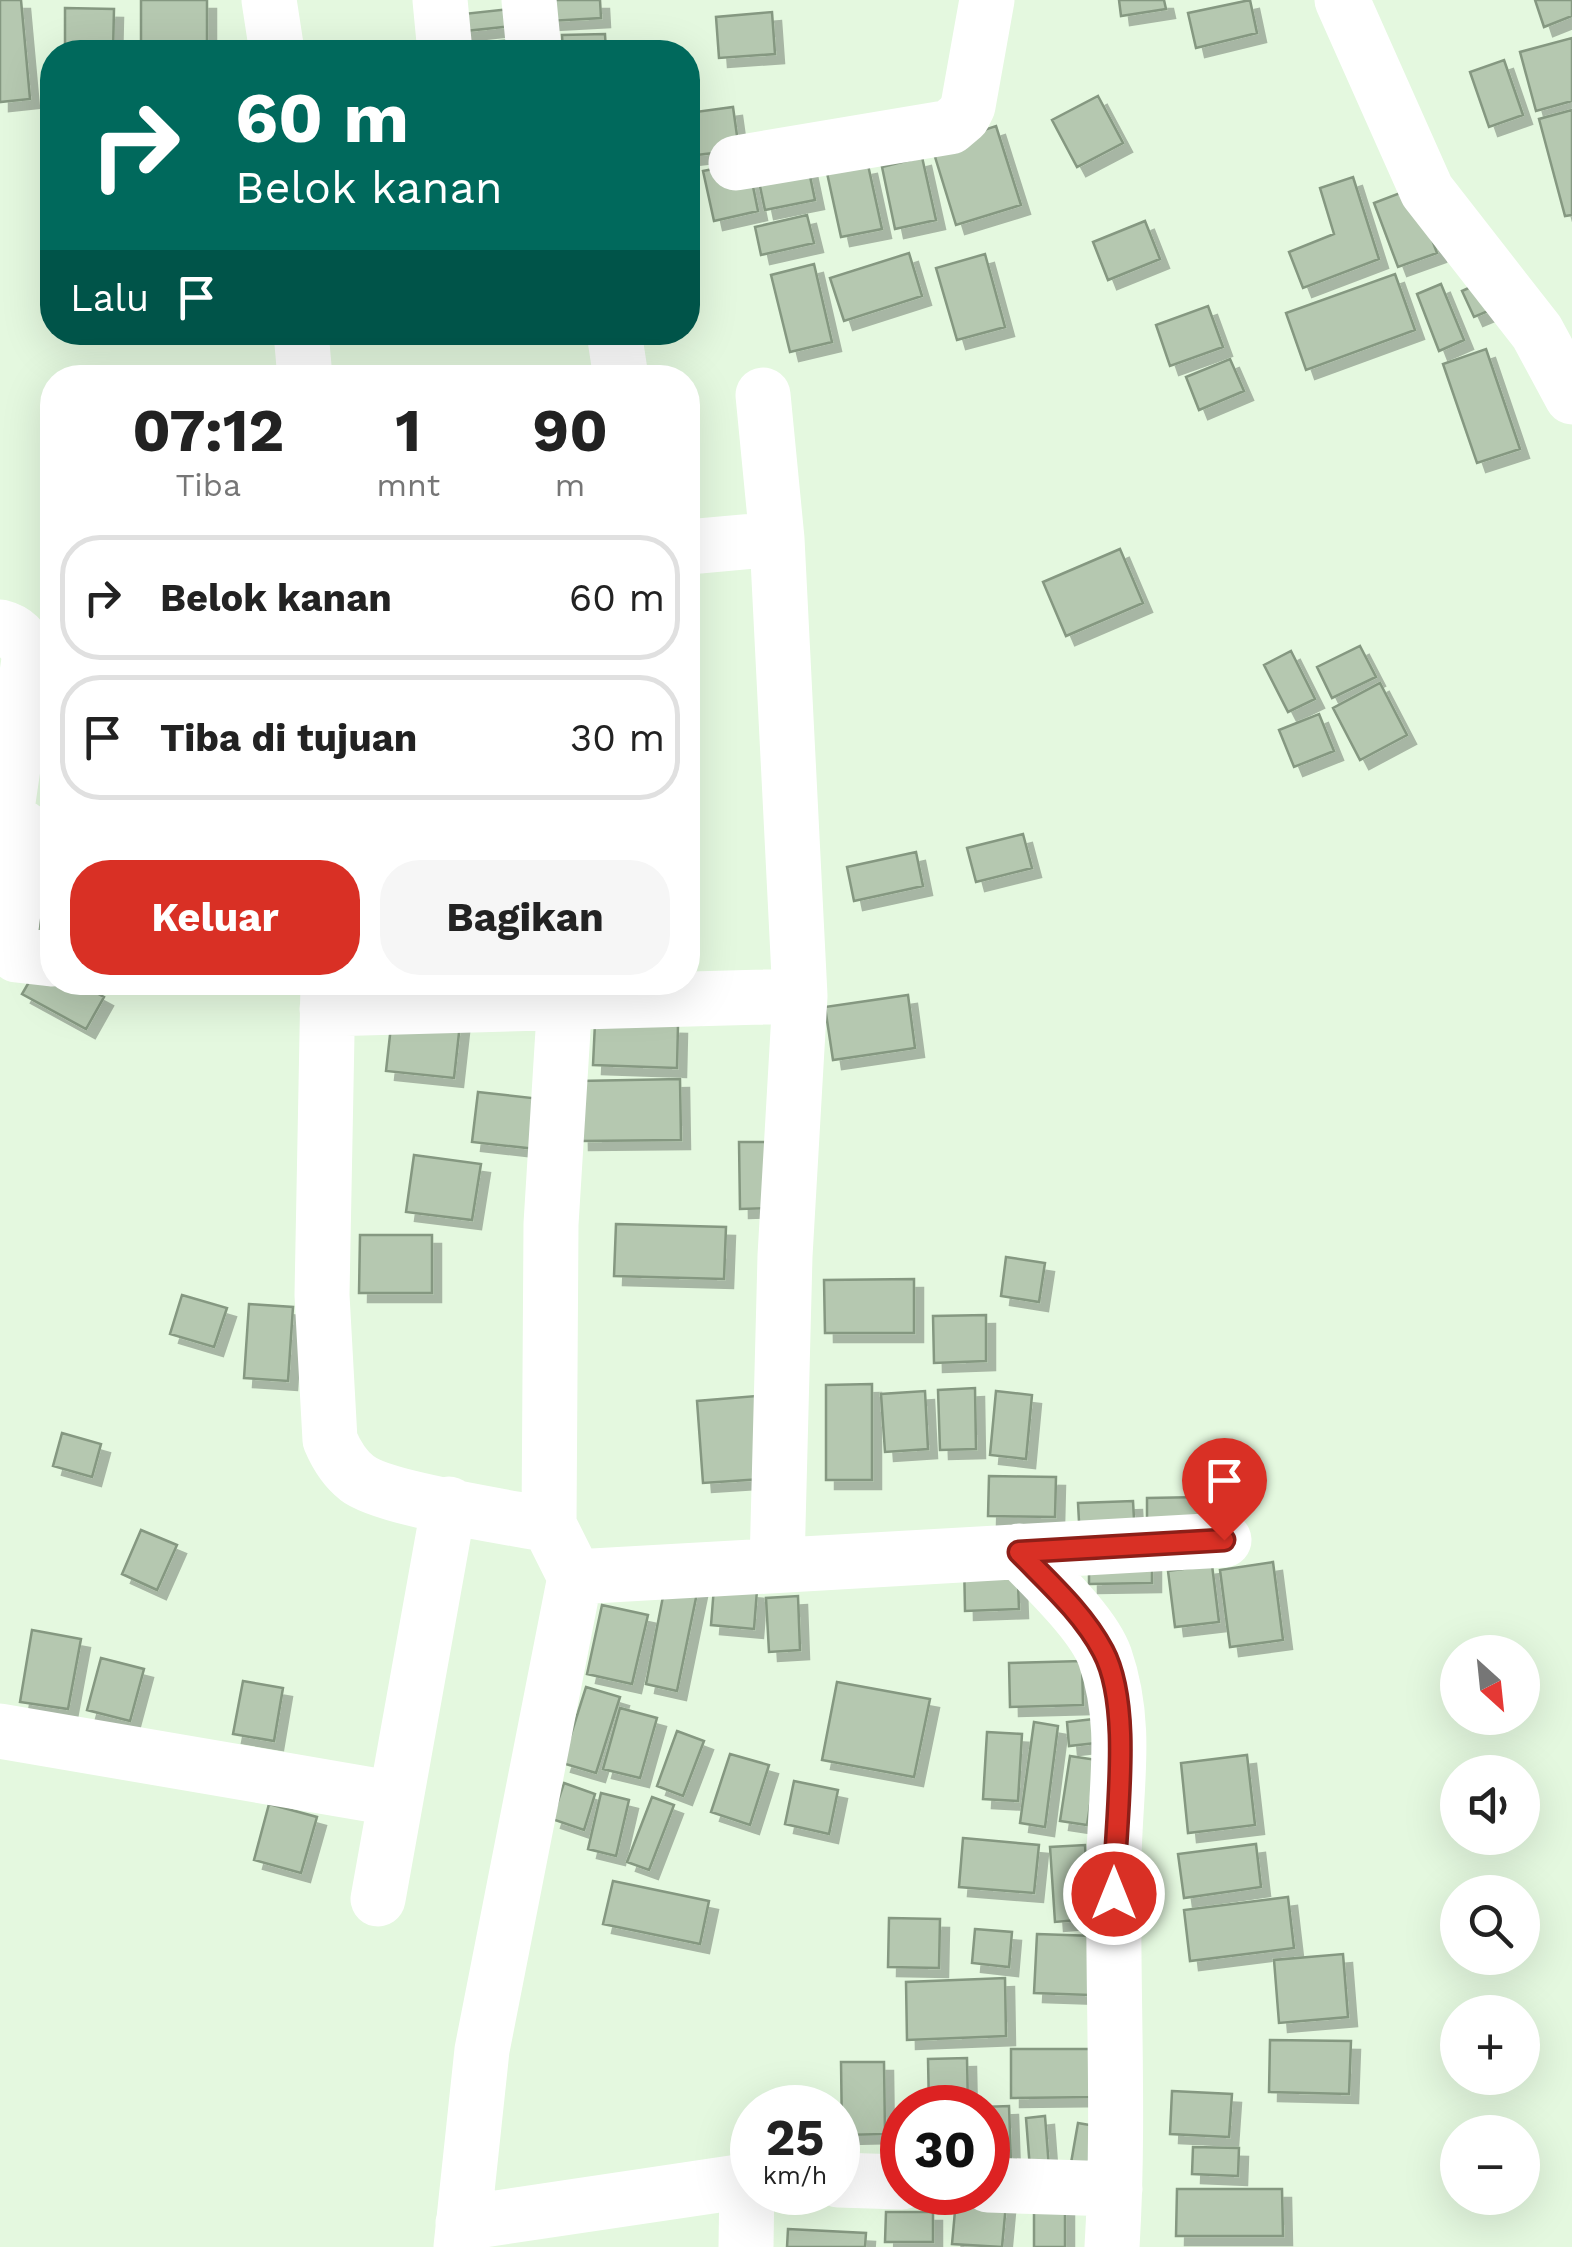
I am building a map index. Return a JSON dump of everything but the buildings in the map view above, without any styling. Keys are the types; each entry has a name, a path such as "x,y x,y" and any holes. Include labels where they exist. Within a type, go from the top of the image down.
{"street":[{"path":"269,0 275,40"},
{"path":"440,0 444,40"},
{"path":"530,0 533,40"},
{"path":"736,162 950,127 964,116 968,106 987,0"},
{"path":"1342,0 1427,191 1554,330 1572,397"},
{"path":"764,395 777,539 800,996 785,1256 778,1565"},
{"path":"700,546 777,539"},
{"path":"0,628 22,638 30,653 10,946 17,956 40,959"},
{"path":"700,994 800,996"},
{"path":"387,995 327,996 322,1295 330,1440 337,1457 358,1479 384,1490 548,1525"},
{"path":"566,995 551,1224 548,1525 575,1577 482,2050 462,2235 730,2184"},
{"path":"378,1899 449,1504"},
{"path":"575,1577 1224,1540"},
{"path":"1019,1552 1069,1604 1104,1652 1121,1718 1114,1858 1116,2189 1112,2247"},
{"path":"0,1730 396,1800"},
{"path":"1010,2185 1116,2189"},
{"path":"746,2247 748,2215"}],"route":[{"path":"1114,1894 1121,1718 1104,1652 1069,1604 1019,1552 1224,1540"}]}
